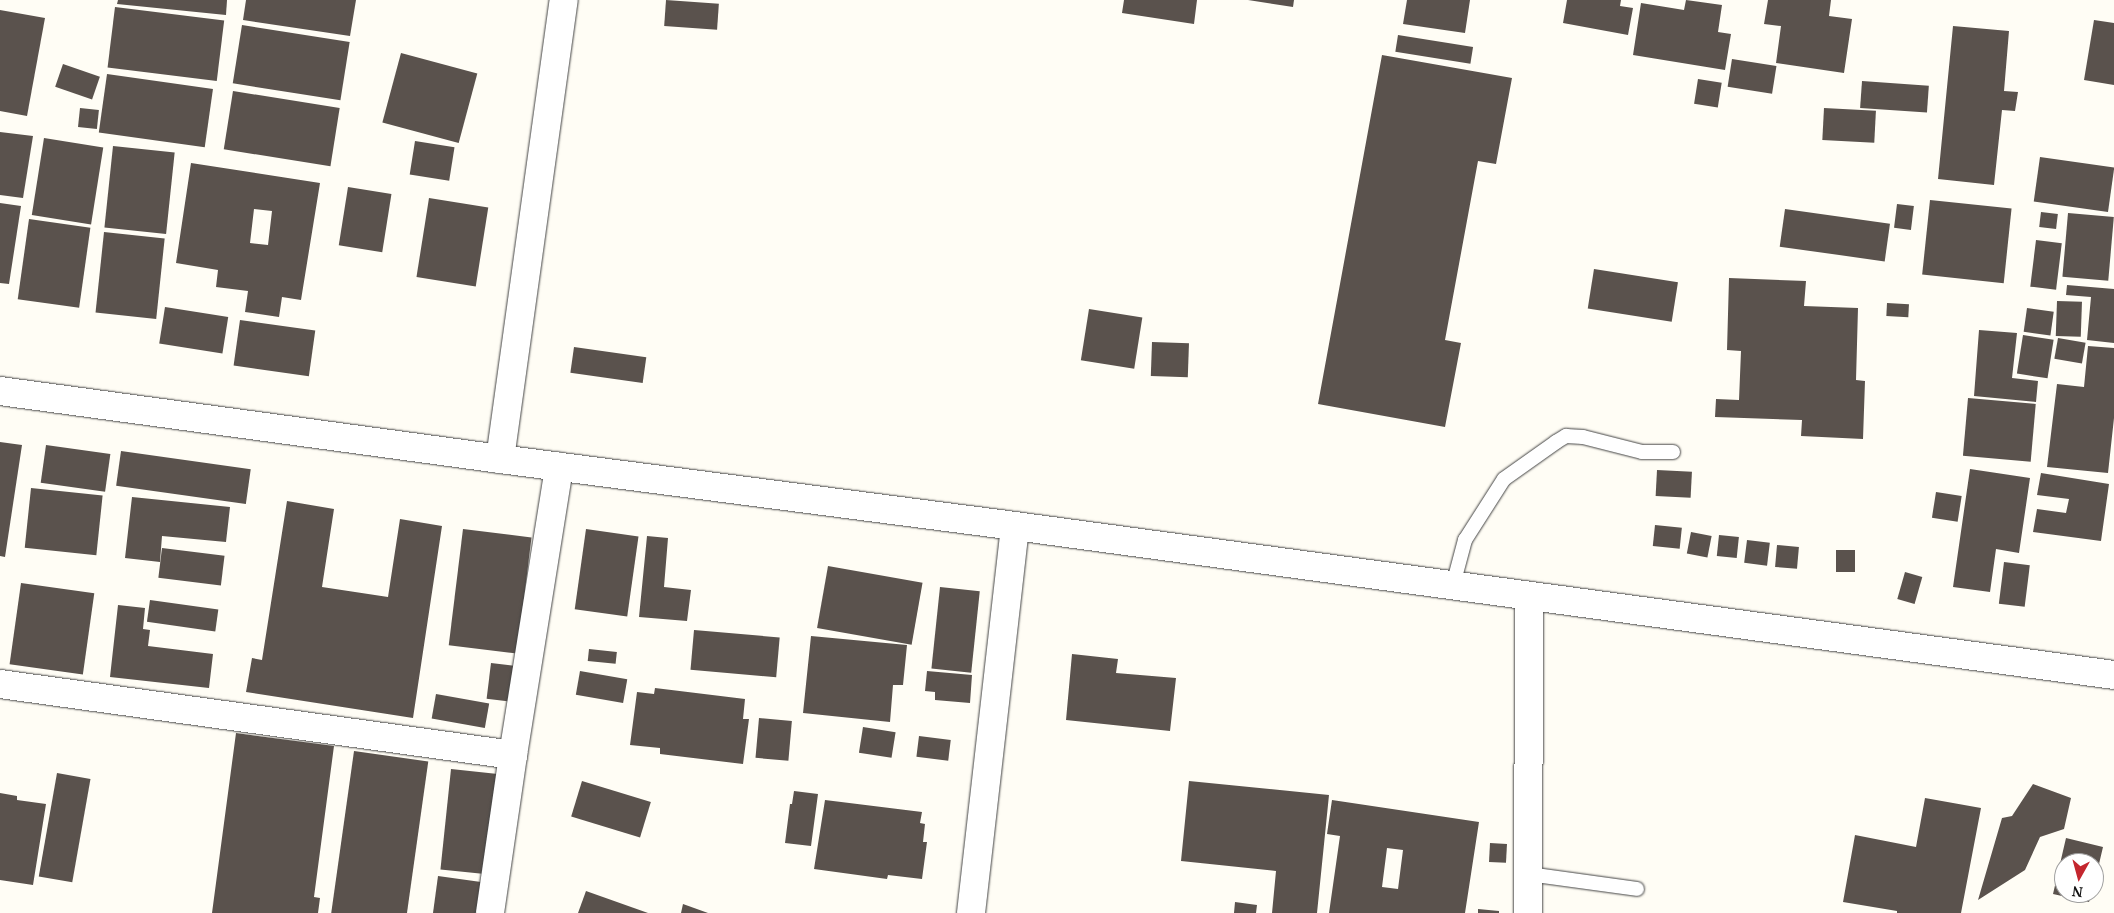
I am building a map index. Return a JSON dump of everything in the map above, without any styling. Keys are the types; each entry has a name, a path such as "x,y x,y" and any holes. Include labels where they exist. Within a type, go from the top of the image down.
{"street":[{"path":"500,459 564,0"},
{"path":"0,391 2114,675"},
{"path":"490,913 559,467"},
{"path":"971,913 1015,526"},
{"path":"1528,913 1529,596"},
{"path":"0,684 513,755"}],"lane":[{"path":"1454,585 1465,540 1504,479 1556,442 1566,436 1584,437 1642,452 1673,452"},
{"path":"1528,874 1637,889"}],"building":[{"path":"118,0 227,0 226,15 117,4"},
{"path":"246,0 356,0 350,36 243,20"},
{"path":"666,0 719,4 717,30 664,26"},
{"path":"1124,0 1197,0 1194,24 1122,13"},
{"path":"1248,0 1294,0 1293,7"},
{"path":"1407,0 1470,0 1465,33 1403,24"},
{"path":"1567,0 1621,0 1620,6 1633,8 1628,35 1563,23"},
{"path":"1686,0 1722,5 1718,32 1731,34 1725,70 1633,55 1641,3 1684,10"},
{"path":"1768,0 1831,0 1829,16 1852,19 1844,73 1776,63 1781,26 1764,24"},
{"path":"115,7 224,20 217,81 108,68"},
{"path":"0,10 45,18 27,116 0,111"},
{"path":"2094,20 2114,23 2114,85 2084,80"},
{"path":"242,25 350,42 340,100 233,83"},
{"path":"1953,26 2009,31 2004,91 2018,92 2015,111 2002,110 1994,185 1938,179"},
{"path":"1398,35 1473,47 1470,64 1395,52"},
{"path":"401,53 477,73 459,143 382,123"},
{"path":"1382,55 1512,78 1496,164 1478,161 1445,340 1461,343 1445,427 1318,404"},
{"path":"1732,59 1776,66 1772,94 1728,87"},
{"path":"63,64 100,77 92,99 55,87"},
{"path":"107,74 213,89 205,147 99,132"},
{"path":"1698,79 1722,83 1718,107 1694,104"},
{"path":"1862,81 1929,86 1927,113 1860,108"},
{"path":"233,91 340,108 330,166 224,149"},
{"path":"80,108 99,110 97,129 78,127"},
{"path":"1824,108 1876,111 1874,143 1822,140"},
{"path":"0,132 33,136 23,198 0,195"},
{"path":"44,138 103,147 91,224 32,215"},
{"path":"415,141 455,147 449,181 410,175"},
{"path":"113,146 175,152 166,234 104,228"},
{"path":"2040,157 2114,167 2108,212 2034,202"},
{"path":"191,163 320,183 301,300 282,297 279,317 245,312 248,291 216,287 218,270 176,263","holes":["254,209 272,211 268,245 250,243"]},
{"path":"348,187 391,194 382,252 339,245"},
{"path":"429,198 488,207 476,286 416,277"},
{"path":"1930,200 2012,209 2004,283 1922,275"},
{"path":"0,203 21,206 9,284 0,283"},
{"path":"1897,204 1914,206 1911,230 1894,228"},
{"path":"1785,209 1890,224 1885,261 1780,247"},
{"path":"2041,212 2058,214 2056,229 2039,227"},
{"path":"2068,213 2114,217 2108,281 2062,277"},
{"path":"29,219 90,228 79,308 18,299"},
{"path":"104,232 165,238 156,319 96,313"},
{"path":"2036,240 2062,243 2056,290 2030,287"},
{"path":"1594,269 1678,282 1672,322 1588,309"},
{"path":"1729,278 1806,281 1804,306 1858,308 1856,380 1865,381 1863,439 1801,436 1802,420 1715,417 1716,399 1739,400 1741,351 1727,350"},
{"path":"2067,285 2114,289 2114,343 2087,340 2091,297 2066,295"},
{"path":"2057,301 2082,302 2081,337 2056,336"},
{"path":"1887,303 1909,304 1908,317 1886,316"},
{"path":"165,307 228,317 222,354 159,344"},
{"path":"2027,308 2054,312 2050,336 2024,332"},
{"path":"1089,309 1142,317 1134,369 1081,360"},
{"path":"240,320 315,331 309,376 234,366"},
{"path":"1979,330 2017,333 2012,378 2038,381 2036,402 1974,396"},
{"path":"2023,335 2054,340 2048,378 2017,374"},
{"path":"2058,338 2086,343 2082,364 2054,359"},
{"path":"1152,342 1189,343 1188,377 1151,376"},
{"path":"2088,346 2114,348 2114,418 2108,473 2047,467 2057,384 2084,387"},
{"path":"574,347 646,357 643,383 570,373"},
{"path":"1968,398 2036,404 2031,462 1963,456"},
{"path":"0,442 22,445 5,557 0,556"},
{"path":"46,445 110,454 105,492 41,483"},
{"path":"121,451 251,469 246,504 116,486"},
{"path":"1970,469 2030,478 2019,553 1996,549 1990,592 1953,587"},
{"path":"1657,470 1692,472 1691,498 1656,496"},
{"path":"2041,473 2109,484 2101,541 2033,532 2037,509 2066,513 2069,499 2037,495"},
{"path":"31,488 103,496 96,555 25,548"},
{"path":"1936,492 1962,496 1958,522 1932,518"},
{"path":"132,497 230,507 226,542 162,536 160,562 125,558"},
{"path":"287,501 334,509 322,587 388,597 400,519 442,526 413,718 246,692 252,658 262,660"},
{"path":"1655,525 1682,528 1680,549 1653,546"},
{"path":"463,529 531,537 517,654 449,645"},
{"path":"586,529 638,536 627,617 575,609"},
{"path":"1691,532 1712,536 1707,558 1687,554"},
{"path":"1719,535 1739,537 1737,558 1717,556"},
{"path":"647,536 668,538 664,587 691,590 687,621 639,617"},
{"path":"1747,540 1770,543 1767,566 1744,563"},
{"path":"1777,545 1799,547 1797,569 1775,567"},
{"path":"162,548 225,556 221,585 158,578"},
{"path":"1836,550 1855,550 1855,572 1836,572"},
{"path":"2004,562 2030,565 2025,607 1999,604"},
{"path":"828,566 923,583 912,645 817,628"},
{"path":"1905,572 1922,577 1915,604 1897,599"},
{"path":"21,583 94,593 83,675 10,664"},
{"path":"940,587 980,591 971,673 931,669"},
{"path":"150,600 218,610 215,631 147,622"},
{"path":"118,605 145,608 143,629 150,630 148,646 213,654 209,688 110,677"},
{"path":"694,630 780,637 776,677 691,670"},
{"path":"811,636 907,645 903,685 893,685 890,722 803,713"},
{"path":"589,649 617,652 616,664 588,661"},
{"path":"1072,654 1118,659 1116,673 1176,678 1170,731 1066,720"},
{"path":"491,663 514,666 509,702 487,699"},
{"path":"580,671 627,679 623,703 576,695"},
{"path":"927,671 972,675 970,703 935,700 935,692 925,691"},
{"path":"655,688 745,699 743,719 749,719 743,764 660,754 660,748 630,745 637,692 654,694"},
{"path":"436,694 489,703 485,728 432,719"},
{"path":"759,718 792,721 788,761 756,758"},
{"path":"863,727 896,732 892,758 859,753"},
{"path":"236,733 334,746 314,897 320,898 318,913 212,913"},
{"path":"919,736 951,740 948,761 916,757"},
{"path":"354,751 428,761 407,913 331,913"},
{"path":"451,769 498,774 487,874 440,869"},
{"path":"57,773 90,779 72,882 39,876"},
{"path":"582,781 651,802 640,837 571,816"},
{"path":"1189,781 1329,795 1317,913 1272,913 1276,871 1181,861"},
{"path":"2033,784 2071,798 2064,829 2040,837 2025,870 1978,900 2002,818 2012,816"},
{"path":"794,791 818,794 811,846 785,843 790,804 792,804"},
{"path":"0,793 17,796 17,800 46,804 33,885 0,880"},
{"path":"1925,798 1981,808 1961,913 1897,913 1897,911 1843,902 1855,835 1916,847"},
{"path":"825,800 922,812 920,823 925,824 923,842 927,842 922,879 888,875 887,879 814,869"},
{"path":"1332,800 1479,822 1465,913 1329,913 1340,836 1327,834","holes":["1387,848 1403,850 1398,889 1382,887"]},
{"path":"2066,838 2103,847 2102,853 2063,853"},
{"path":"1490,843 1507,844 1506,863 1489,862"},
{"path":"438,876 481,882 477,913 433,913"},
{"path":"586,891 648,913 578,913"},
{"path":"1235,902 1257,905 1256,913 1234,913"},
{"path":"683,904 708,913 681,913"},
{"path":"1478,909 1499,911 1499,913 1478,913"}]}
